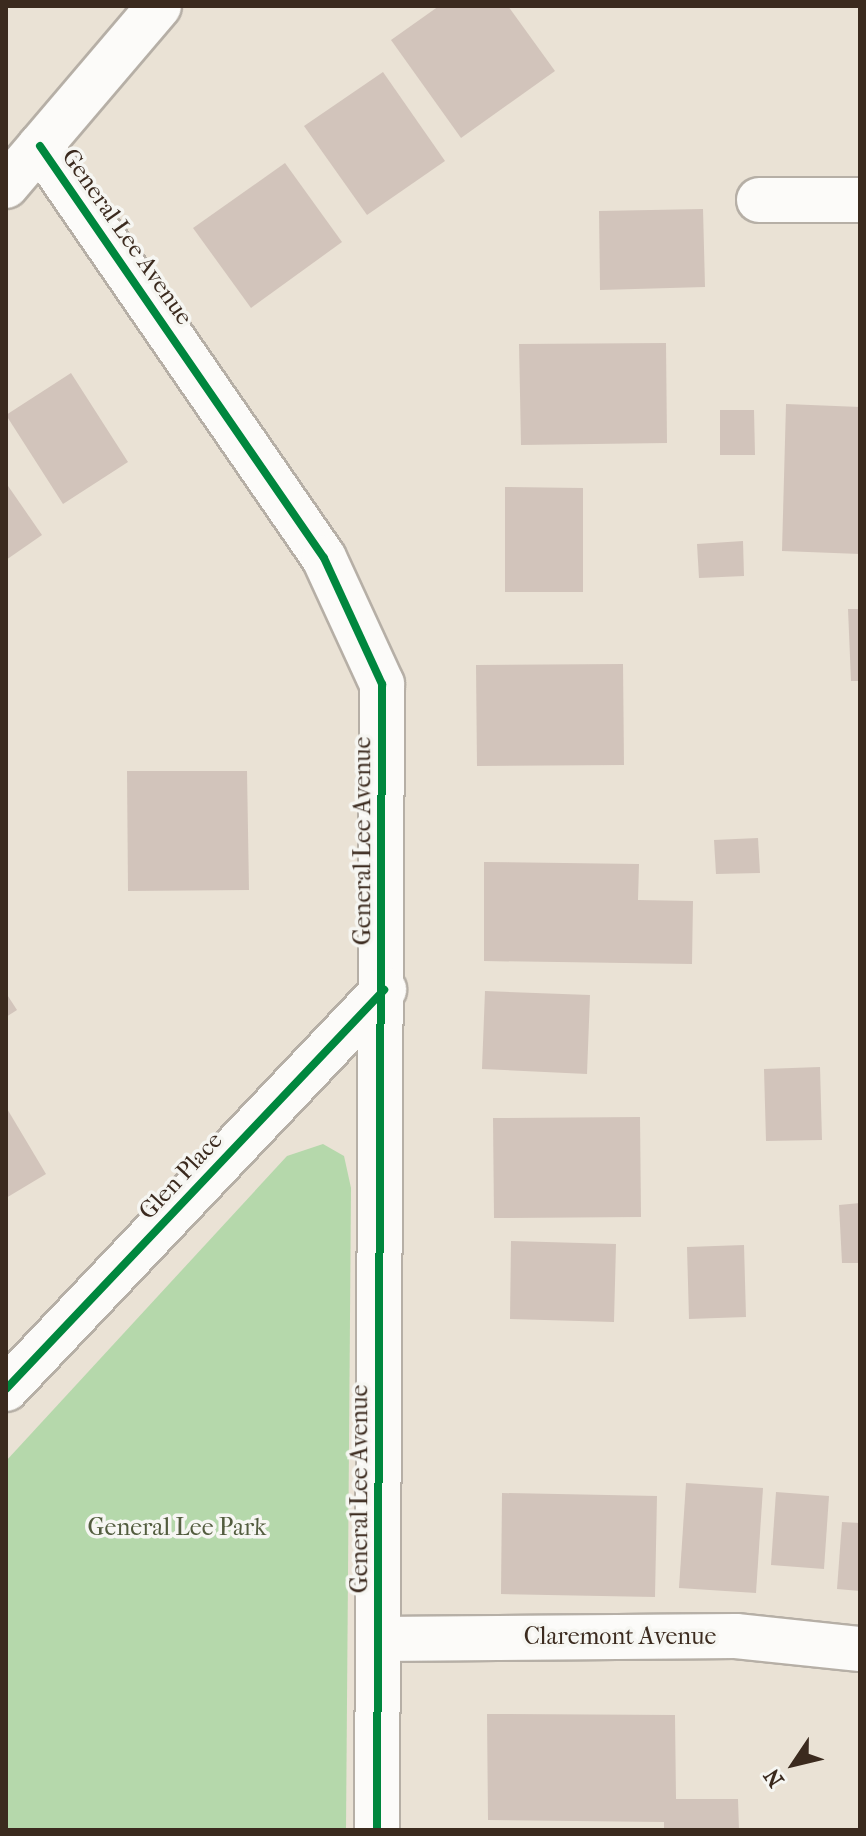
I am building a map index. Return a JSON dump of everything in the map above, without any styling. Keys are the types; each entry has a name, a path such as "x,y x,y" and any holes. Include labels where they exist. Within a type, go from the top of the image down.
{"street":[{"path":"6,186 159,6"},
{"name":"General Lee Avenue","path":"40,146 324,558 382,684 384,990 377,1830"},
{"path":"759,200 860,200"},
{"name":"Glen Place","path":"6,1389 384,990"},
{"name":"Claremont Avenue","path":"379,1639 736,1636 860,1649"}],"green space":[{"name":"General Lee Park","path":"323,1144 344,1156 351,1188 346,1830 6,1830 6,1461 287,1156"}],"building":[{"path":"439,6 508,6 555,71 461,138 391,40"},
{"path":"383,72 445,161 367,215 304,126"},
{"path":"285,163 342,242 251,308 193,228"},
{"path":"703,209 705,287 600,290 599,211"},
{"path":"666,343 667,443 521,445 519,344"},
{"path":"71,373 128,462 63,504 6,415"},
{"path":"786,404 860,407 860,554 782,551"},
{"path":"720,410 754,410 755,455 720,455"},
{"path":"6,483 42,535 6,560"},
{"path":"505,487 583,488 583,592 505,592"},
{"path":"743,541 744,576 699,578 697,544"},
{"path":"848,609 860,609 860,681 851,681"},
{"path":"623,664 624,765 477,766 476,665"},
{"path":"127,771 247,771 249,890 128,891"},
{"path":"758,838 760,873 716,874 714,840"},
{"path":"484,862 639,864 638,900 693,901 692,964 484,961"},
{"path":"485,991 590,995 587,1074 482,1069"},
{"path":"6,993 17,1010 6,1017"},
{"path":"820,1067 822,1140 766,1141 764,1069"},
{"path":"6,1107 46,1174 6,1198"},
{"path":"640,1117 641,1217 494,1218 493,1118"},
{"path":"860,1203 860,1263 842,1263 839,1205"},
{"path":"511,1241 616,1244 614,1322 510,1319"},
{"path":"744,1245 746,1317 689,1319 687,1247"},
{"path":"686,1483 763,1488 756,1593 679,1588"},
{"path":"776,1492 829,1496 824,1569 771,1565"},
{"path":"502,1493 657,1496 655,1597 501,1594"},
{"path":"842,1522 860,1523 860,1591 837,1589"},
{"path":"487,1714 675,1715 676,1799 738,1799 739,1830 664,1830 664,1822 488,1820"}],"cycle path":[{"path":"40,146 324,558 382,684 377,1830"},
{"path":"6,1389 384,990"}]}
